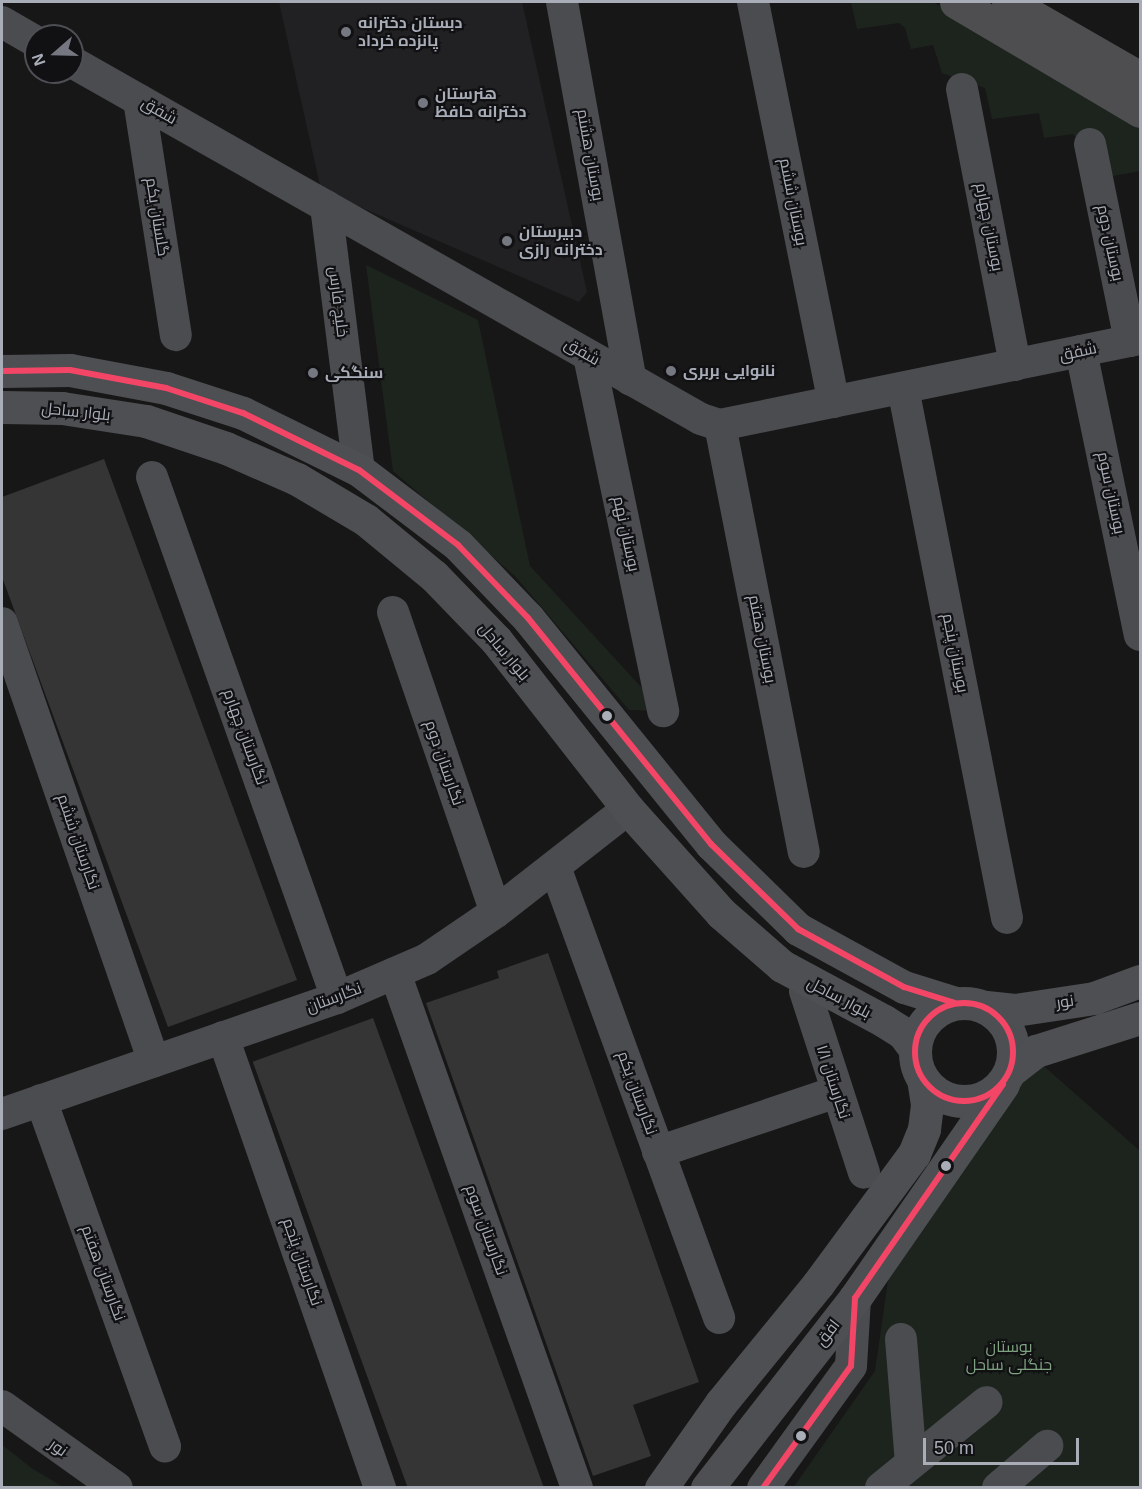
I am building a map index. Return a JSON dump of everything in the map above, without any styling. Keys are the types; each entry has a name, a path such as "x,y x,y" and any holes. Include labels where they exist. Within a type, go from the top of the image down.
{"highway":[{"path":"956,2 1140,111"},
{"path":"1008,2 1140,78"}],"main road":[{"path":"2,370 70,370 166,388 243,413 359,470 458,545 528,618 711,844 790,922 850,961 904,987 971,1005 1008,1028 1013,1042 1006,1078"},
{"name":"بلوار ساحل","path":"2,407 62,408 146,421 226,447 297,479 366,520 435,576 496,640 628,809 721,913 782,966 884,1021 903,1033 915,1049"},
{"path":"359,470 366,520"},
{"name":"نور","path":"971,1005 1015,1010 1094,998 1140,981"},
{"path":"661,1488 721,1403 818,1284 914,1154 924,1129 927,1104 915,1049 927,1019 971,1005"},
{"path":"923,1080 935,1092 963,1102 991,1094 1036,1051 1140,1018"},
{"name":"افق","path":"707,1488 855,1298 1006,1078"}],"street":[{"name":"بوستان هشتم","path":"562,2 631,380"},
{"name":"بوستان ششم","path":"753,2 834,402"},
{"path":"2,22 24,35"},
{"name":"شفق","path":"84,69 700,419 720,425 1136,340"},
{"name":"بوستان چهارم","path":"962,89 1015,365"},
{"name":"گلستان یکم","path":"139,100 176,335"},
{"name":"بوستان دوم","path":"1090,144 1136,340"},
{"name":"خلیج فارس","path":"326,207 359,470"},
{"name":"بوستان سوم","path":"1081,351 1140,635"},
{"name":"بوستان نهم","path":"589,356 663,711"},
{"name":"بوستان پنجم","path":"903,387 1007,918"},
{"name":"بوستان هفتم","path":"720,425 804,852"},
{"name":"نگارستان چهارم","path":"152,477 337,998"},
{"name":"نگارستان دوم","path":"393,612 496,912"},
{"name":"نگارستان ششم","path":"2,623 154,1062"},
{"name":"نگارستان","path":"2,1114 337,998 427,958 496,912 628,809"},
{"name":"نگارستان یکم","path":"555,867 719,1318"},
{"name":"نگارستان سوم","path":"395,973 577,1488"},
{"name":"نگارستان ۱/۱","path":"805,991 864,1173"},
{"name":"نگارستان پنجم","path":"223,1037 380,1488"},
{"path":"658,1152 836,1092"},
{"name":"نگارستان هفتم","path":"42,1100 165,1446"},
{"path":"763,1488 851,1366 855,1298"},
{"path":"901,1339 911,1464"},
{"path":"880,1488 987,1402"},
{"name":"نور","path":"2,1406 117,1488"},
{"path":"998,1488 1047,1446"}],"shaded area":[{"path":"279,2 522,2 587,292 579,302 321,190"}],"green space":[{"path":"851,2 933,2 1140,122 1140,171 1113,176 1073,134 1044,138 1039,113 992,119 985,88 942,73 933,45 911,49 905,28 899,23 857,29"},
{"path":"366,265 478,320 530,566 663,711 629,710 515,576 393,471"},
{"name":"بوستان جنگلی ساحل","path":"1037,1060 1140,1151 1140,1487 793,1488 875,1371 892,1253"},
{"path":"2,1445 33,1469 63,1487 2,1487"}],"building":[{"path":"104,459 297,980 168,1027 2,577 2,497"},
{"path":"548,953 699,1382 633,1405 651,1456 593,1476 426,1003 499,978 497,971"},
{"path":"373,1018 544,1487 408,1488 253,1062"}],"transit line":[{"path":"2,371 70,370 166,388 243,413 359,470 458,545 528,618 711,844 798,929 904,987 955,1003"},
{"path":"964,1003 983,1006 999,1017 1010,1033 1013,1052 1010,1071 999,1087 983,1098 964,1101 945,1098 929,1087 918,1071 915,1052 918,1033 929,1017 945,1006 964,1003"},
{"path":"763,1488 851,1366 855,1298 1003,1084"}],"place":[{"name":"دبستان دخترانه پانزده خرداد","path":"346,32"},
{"name":"هنرستان دخترانه حافظ","path":"423,103"},
{"name":"دبیرستان دخترانه رازی","path":"507,241"},
{"name":"نانوایی بربری","path":"671,371"},
{"name":"سنگکی","path":"313,373"}]}
